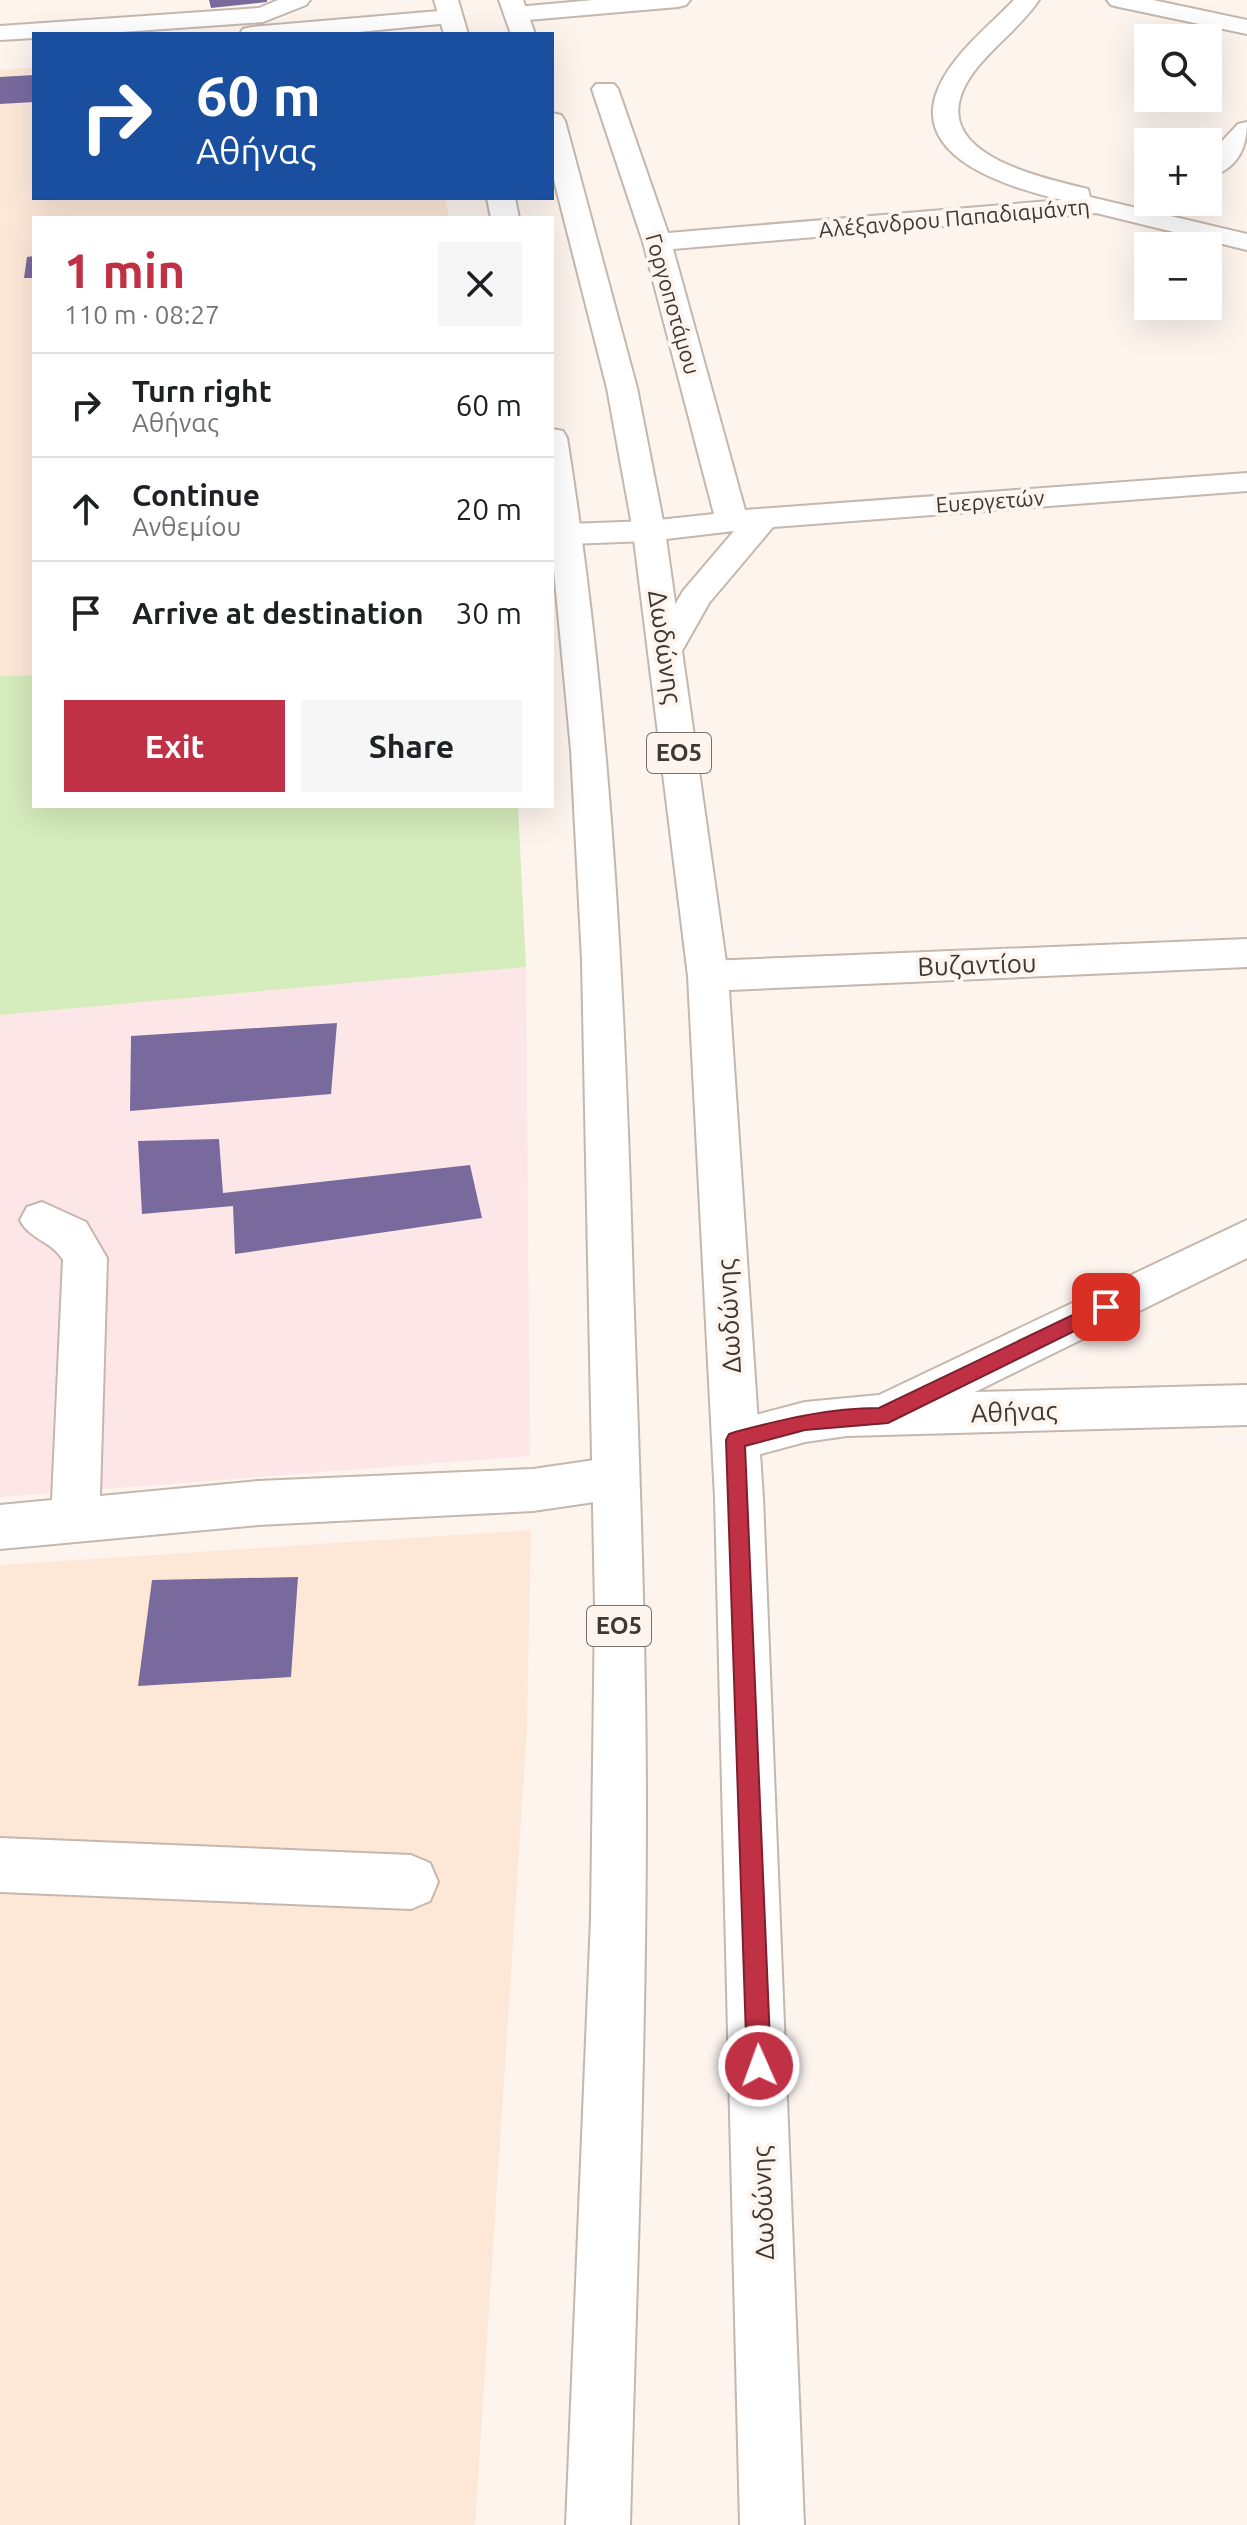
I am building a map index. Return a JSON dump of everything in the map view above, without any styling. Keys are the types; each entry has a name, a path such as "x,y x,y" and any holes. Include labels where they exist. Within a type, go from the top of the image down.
{"street":[{"path":"0,33 263,15 298,0"},
{"path":"517,16 678,0"},
{"path":"1027,0 953,85 946,106 953,136 967,152 992,169 1044,188 1097,201 1134,195"},
{"path":"1119,0 1247,27"},
{"path":"273,32 451,17"},
{"path":"0,55 32,52"},
{"name":"Γοργοποτάμου","path":"605,89 748,520"},
{"name":"Δωδώνης","path":"554,129 622,388 646,519 708,976 735,1440 749,1758 772,2525"},
{"path":"1222,158 1247,130"},
{"name":"Αλέξανδρου Παπαδιαμάντη","path":"657,242 1097,201 1247,242"},
{"name":"ΕΟ5","path":"554,450 566,523 589,726 601,925 621,1715 613,2089 598,2525"},
{"name":"Ευεργετών","path":"566,523 646,519 748,520 1247,482"},
{"path":"666,650 695,598 748,520"},
{"name":"Βυζαντίου","path":"708,976 1247,953"},
{"path":"42,1220 71,1235 85,1258 75,1520"},
{"path":"881,1417 1247,1238"},
{"name":"Αθήνας","path":"735,1440 805,1422 847,1416 1247,1405"},
{"path":"0,1527 258,1503 533,1490 615,1478"},
{"path":"0,1865 411,1882"}],"shaded area":[{"path":"32,67 32,200 445,200 449,216 32,216 32,675 0,676 0,70"},
{"path":"526,967 530,1456 0,1497 0,1015"},
{"path":"531,1530 527,1728 475,2525 0,2525 0,1565"}],"green space":[{"path":"32,675 32,808 518,808 526,967 0,1015 0,676"}],"building":[{"path":"209,0 267,0 267,2 211,8"},
{"path":"32,75 32,102 0,104 0,77"},
{"path":"32,256 32,278 24,278 27,257"},
{"path":"337,1023 331,1094 130,1111 131,1036"},
{"path":"219,1139 223,1193 470,1165 482,1218 235,1254 233,1206 142,1214 138,1141"},
{"path":"298,1577 291,1677 138,1686 152,1580"}],"route":[{"path":"759,2066 735,1440 805,1422 847,1416 881,1417 1106,1307"}]}
